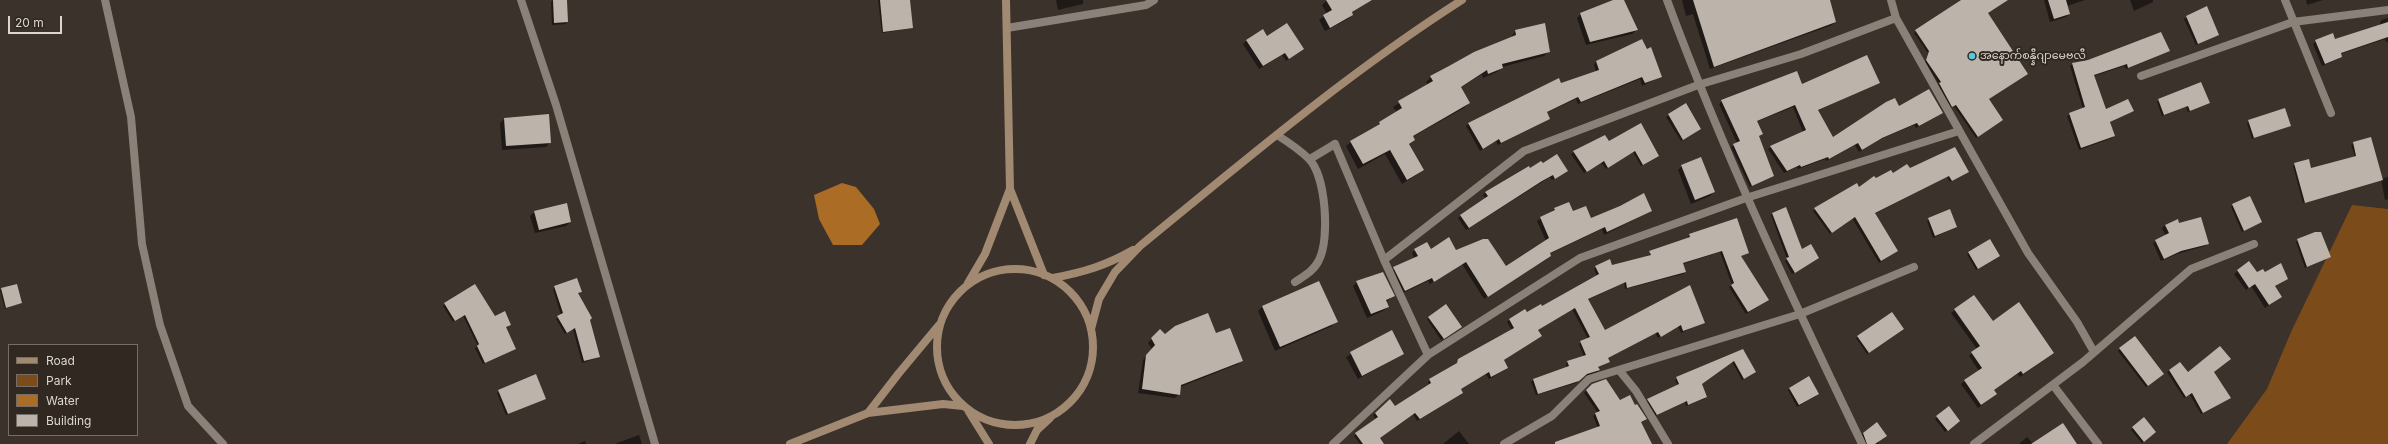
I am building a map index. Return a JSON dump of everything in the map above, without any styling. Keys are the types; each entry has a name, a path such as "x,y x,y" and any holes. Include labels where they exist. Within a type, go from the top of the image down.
{"main road":[{"path":"1006,0 1010,189 1044,275"},
{"path":"1091,329 1099,299 1115,272 1140,246 1337,86 1405,37 1462,0"},
{"path":"868,413 939,325 946,309 968,284 985,254 1010,189"},
{"path":"1053,278 1107,265 1140,246"},
{"path":"968,284 989,273 1011,268 1032,270 1053,278 1070,291 1084,309 1091,329 1093,353 1087,376 1075,397 1037,430 1030,444"},
{"path":"939,325 936,354 945,382 990,444"},
{"path":"790,444 868,413 943,404 965,408 989,421 1012,425 1035,422 1057,412"}],"street":[{"path":"104,0 131,117 142,244 160,325 188,406 223,444"},
{"path":"521,0 556,105 655,444"},
{"path":"1007,28 1146,5 1154,0"},
{"path":"1667,0 1698,85 1746,198 1862,444"},
{"path":"1891,0 1896,18 2028,253 2077,322 2094,352"},
{"path":"2284,0 2331,113"},
{"path":"2141,76 2293,22 2388,10"},
{"path":"1384,260 1524,151 1698,85 1801,54 1896,18"},
{"path":"1333,444 1428,355 1580,258 1746,198 1959,131"},
{"path":"1277,135 1310,159 1318,174 1323,191 1325,218 1320,259 1312,271 1295,282"},
{"path":"1310,159 1335,144 1384,260 1428,355"},
{"path":"1974,444 2053,385 2192,269 2254,244"},
{"path":"1504,444 1552,416 1589,379 1800,314 1914,267"},
{"path":"1619,370 1636,391 1668,444"},
{"path":"2053,385 2098,444"}],"green space":[{"path":"2352,205 2388,209 2388,444 2227,444 2267,389 2291,332"}],"water":[{"path":"842,183 856,187 874,209 880,224 862,245 833,245 819,219 814,195"}],"building":[{"path":"553,0 567,0 568,22 554,23"},
{"path":"880,0 910,0 913,28 883,32"},
{"path":"1326,0 1372,0 1352,12 1353,15 1330,28 1323,15 1332,10"},
{"path":"1613,0 1624,0 1638,30 1590,42 1580,13"},
{"path":"1693,0 1830,0 1836,22 1714,67"},
{"name":"အနောက်စန္နီဂျာမေဗလီ","path":"1961,0 2008,0 1988,13 2028,74 1989,99 2003,120 1978,137 1956,105 1952,107 1939,83 1941,82 1926,60 1929,51 1915,30"},
{"path":"2048,0 2066,0 2070,14 2054,19"},
{"path":"2207,6 2219,35 2198,44 2186,16"},
{"path":"2388,22 2388,37 2341,53 2342,57 2325,64 2315,40 2333,33 2335,39"},
{"path":"1287,23 1304,49 1289,59 1285,53 1263,66 1246,40 1263,29 1267,36"},
{"path":"1545,23 1550,52 1502,64 1503,68 1488,74 1487,70 1461,87 1470,103 1413,136 1415,140 1409,144 1424,170 1407,180 1390,150 1363,164 1350,141 1380,124 1379,122 1402,108 1398,101 1433,81 1430,76 1474,52 1516,35 1515,30"},
{"path":"2161,32 2170,51 2128,68 2127,64 2094,75 2106,109 2128,99 2134,111 2110,122 2115,136 2081,148 2069,113 2085,107 2072,63 2088,60"},
{"path":"1642,39 1647,49 1651,47 1662,77 1645,83 1642,77 1581,102 1578,97 1547,112 1550,119 1501,143 1499,139 1483,149 1468,123 1559,78 1561,83 1599,70 1596,61"},
{"path":"1867,55 1880,83 1818,110 1833,137 1886,102 1895,98 1899,106 1929,89 1943,113 1919,126 1917,123 1882,138 1862,150 1858,143 1829,159 1828,157 1801,167 1800,165 1787,171 1770,146 1806,130 1795,105 1757,121 1763,134 1759,136 1774,176 1752,186 1733,144 1740,141 1721,100 1797,71 1802,84"},
{"path":"2201,82 2210,103 2190,111 2188,106 2164,115 2158,99"},
{"path":"1686,103 1701,129 1683,140 1668,114"},
{"path":"2285,108 2291,126 2254,138 2248,120"},
{"path":"549,114 551,143 506,146 504,118"},
{"path":"1641,123 1659,156 1643,165 1635,151 1608,168 1604,161 1587,172 1573,151 1605,135 1609,141"},
{"path":"2371,137 2383,180 2305,203 2294,163 2309,159 2311,168 2356,156 2353,142"},
{"path":"1955,147 1969,172 1952,181 1949,176 1875,213 1898,251 1881,261 1855,217 1832,233 1814,208 1857,183 1859,187 1874,176 1876,178 1891,170 1893,173 1907,164 1910,168"},
{"path":"1557,154 1568,171 1555,179 1553,175 1542,181 1469,228 1460,215 1488,196 1485,192 1529,166 1530,168 1541,161 1543,163"},
{"path":"1701,157 1715,192 1695,200 1681,165"},
{"path":"1644,193 1652,211 1607,232 1605,227 1550,253 1551,256 1488,297 1466,262 1434,282 1432,278 1405,291 1393,267 1418,256 1414,249 1427,242 1431,249 1449,237 1456,250 1483,239 1488,239 1506,266 1549,238 1540,217 1555,210 1554,208 1569,202 1573,211 1586,206 1591,218 1620,206"},
{"path":"2250,196 2262,222 2244,231 2232,204"},
{"path":"567,203 571,222 539,230 534,211"},
{"path":"1786,207 1802,249 1811,244 1819,258 1795,273 1786,258 1789,257 1772,213"},
{"path":"1950,209 1957,227 1935,236 1928,218"},
{"path":"2201,217 2209,244 2181,251 2164,259 2155,240 2169,233 2165,225 2178,219 2179,223"},
{"path":"1737,218 1749,253 1741,256 1769,300 1748,312 1731,285 1734,283 1722,251 1683,263 1686,272 1627,288 1626,282 1588,299 1605,330 1690,285 1705,323 1683,331 1681,325 1661,337 1658,332 1608,358 1610,362 1598,367 1600,370 1587,374 1579,381 1538,394 1533,379 1569,366 1567,361 1586,355 1580,341 1590,337 1575,308 1538,330 1542,336 1504,360 1508,368 1491,377 1489,372 1461,389 1463,393 1420,419 1415,413 1380,438 1384,444 1363,444 1355,433 1378,417 1375,413 1390,399 1395,406 1431,383 1429,379 1457,363 1458,359 1514,328 1509,319 1525,309 1527,312 1541,304 1542,306 1599,274 1595,266 1610,259 1612,265 1651,255 1649,251 1690,237 1689,234"},
{"path":"2315,232 2321,232 2331,257 2307,267 2297,239"},
{"path":"1990,239 2000,256 1978,269 1968,252"},
{"path":"2249,261 2257,272 2263,269 2265,272 2281,263 2288,279 2275,286 2282,297 2269,305 2255,284 2249,288 2237,270"},
{"path":"1383,272 1395,296 1386,300 1389,307 1371,314 1356,281"},
{"path":"577,278 582,292 578,293 592,318 590,320 600,357 584,361 575,328 567,333 557,316 563,313 554,286"},
{"path":"1319,281 1338,322 1280,347 1262,306"},
{"path":"17,284 22,303 6,308 1,288"},
{"path":"475,284 495,316 505,311 511,325 506,327 516,349 485,363 477,346 479,344 465,315 455,321 444,303"},
{"path":"1974,295 1993,321 2019,302 2054,353 2023,374 2021,371 1994,390 1997,394 1981,405 1964,380 1982,368 1971,352 1980,346 1954,309"},
{"path":"1446,304 1462,327 1444,339 1428,317"},
{"path":"1892,312 1904,329 1869,353 1857,336"},
{"path":"1208,313 1216,333 1230,328 1243,361 1181,385 1180,395 1142,389 1146,355 1155,345 1151,338 1160,329 1165,334 1175,326"},
{"path":"1392,330 1404,354 1362,376 1350,352"},
{"path":"2135,336 2164,374 2148,386 2119,348"},
{"path":"2220,346 2231,359 2214,372 2231,398 2203,413 2192,393 2186,397 2169,370 2180,362 2188,372"},
{"path":"1743,349 1756,372 1744,379 1734,361 1702,384 1707,397 1688,405 1687,401 1657,415 1647,399 1679,384 1676,377"},
{"path":"536,374 546,399 508,414 498,390"},
{"path":"1809,376 1819,394 1799,405 1789,388"},
{"path":"1606,379 1620,400 1630,395 1635,405 1637,404 1647,419 1641,422 1652,444 1555,444 1555,442 1600,426 1595,413 1600,411 1586,390 1592,384"},
{"path":"1949,406 1960,421 1948,431 1936,416"},
{"path":"2144,417 2156,432 2144,442 2132,427"},
{"path":"1877,422 1887,436 1875,444 1867,444 1863,433"},
{"path":"2063,423 2077,444 2031,444"}],"place":[{"name":"အနောက်စန္နီဂျာမေဗလီ","path":"1972,56"}]}
